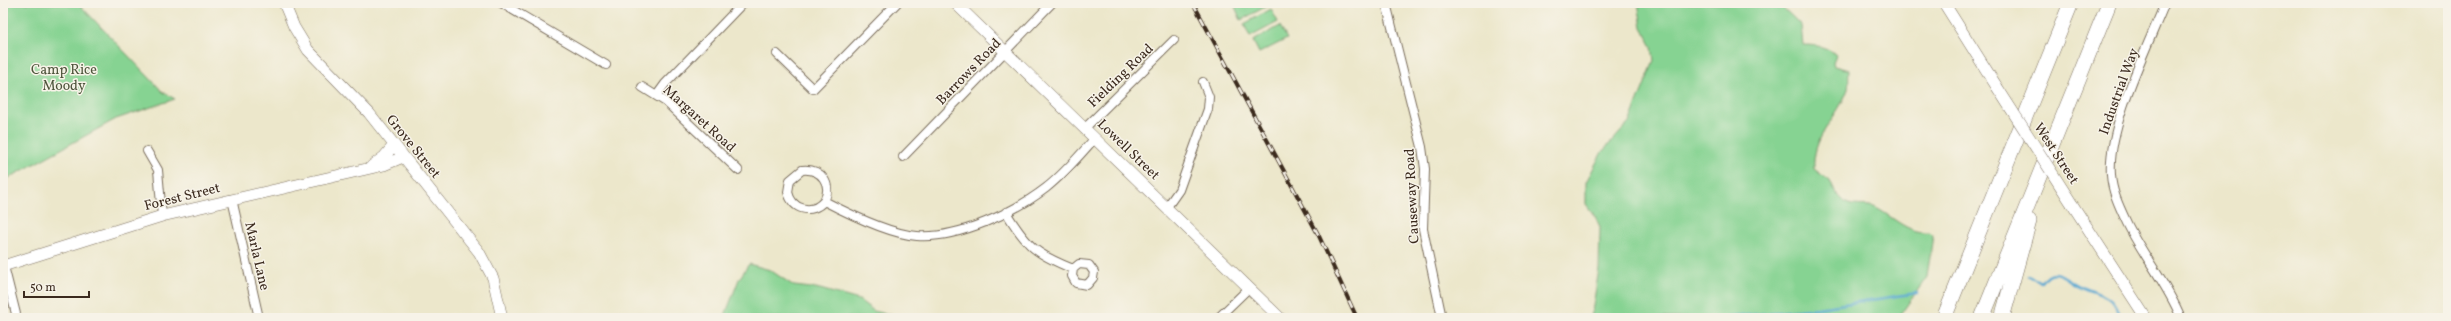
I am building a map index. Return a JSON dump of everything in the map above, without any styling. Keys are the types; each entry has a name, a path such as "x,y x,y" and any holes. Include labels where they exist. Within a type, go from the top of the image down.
{"highway":[{"path":"1944,318 2071,3"},
{"path":"1982,318 2109,3"},
{"path":"2002,318 2022,249 2037,180"}],"main road":[{"name":"Grove Street","path":"284,3 296,31 308,50 369,113 484,261 499,296 502,318"},
{"name":"Lowell Street","path":"955,3 1280,318"},
{"name":"West Street","path":"1944,3 2146,318"},
{"name":"Forest Street","path":"371,166 384,157 394,145"},
{"name":"Forest Street","path":"4,266 162,216 371,166 384,165 403,157"}],"street":[{"path":"501,3 606,65"},
{"path":"658,95 665,84 743,3"},
{"path":"778,54 814,89 897,3"},
{"name":"Barrows Road","path":"903,157 1052,3"},
{"name":"Causeway Road","path":"1386,3 1422,147 1425,169 1423,229 1442,318"},
{"name":"Industrial Way","path":"2166,3 2121,116 2112,148 2110,169 2114,190 2128,225 2181,318"},
{"name":"Fielding Road","path":"1085,128 1174,40"},
{"path":"1167,207 1179,190 1208,109 1210,99 1203,82"},
{"name":"Margaret Road","path":"642,87 658,95 738,170"},
{"path":"824,201 892,230 917,236 935,236 959,231 1006,212 1047,187 1096,138"},
{"path":"147,151 158,170 162,216"},
{"path":"802,170 812,170 820,174 827,186 824,201 817,207 808,210 796,206 788,192 790,180 802,170"},
{"name":"Marla Lane","path":"232,199 259,318"},
{"path":"1006,212 1023,239 1030,247 1046,257 1073,269"},
{"path":"4,266 16,318"},
{"path":"1218,318 1249,288"}],"green space":[{"name":"Camp Rice Moody","path":"3,3 78,3 163,92 175,99 116,119 3,181"},
{"path":"1242,3 1268,3 1269,5 1241,20 1235,7"},
{"path":"1638,3 1778,3 1801,25 1803,45 1816,46 1829,50 1836,55 1833,62 1834,66 1849,70 1847,91 1816,148 1814,169 1830,181 1835,192 1846,203 1874,207 1900,224 1914,230 1930,232 1933,235 1927,277 1898,318 1591,318 1599,269 1600,227 1596,218 1586,204 1586,182 1602,152 1629,123 1654,61 1652,47 1642,27"},
{"path":"1271,9 1278,22 1250,37 1244,24"},
{"path":"1280,26 1287,39 1259,53 1253,41"},
{"path":"749,264 770,270 794,286 820,289 859,300 874,311 903,318 724,318 739,279"}],"waterway":[{"path":"2029,276 2041,282 2046,276 2051,274 2056,273 2061,275 2081,287 2110,299 2120,318"},
{"path":"1724,318 1818,308 1917,293"}],"railway":[{"path":"1193,3 1318,234 1357,318"}]}
